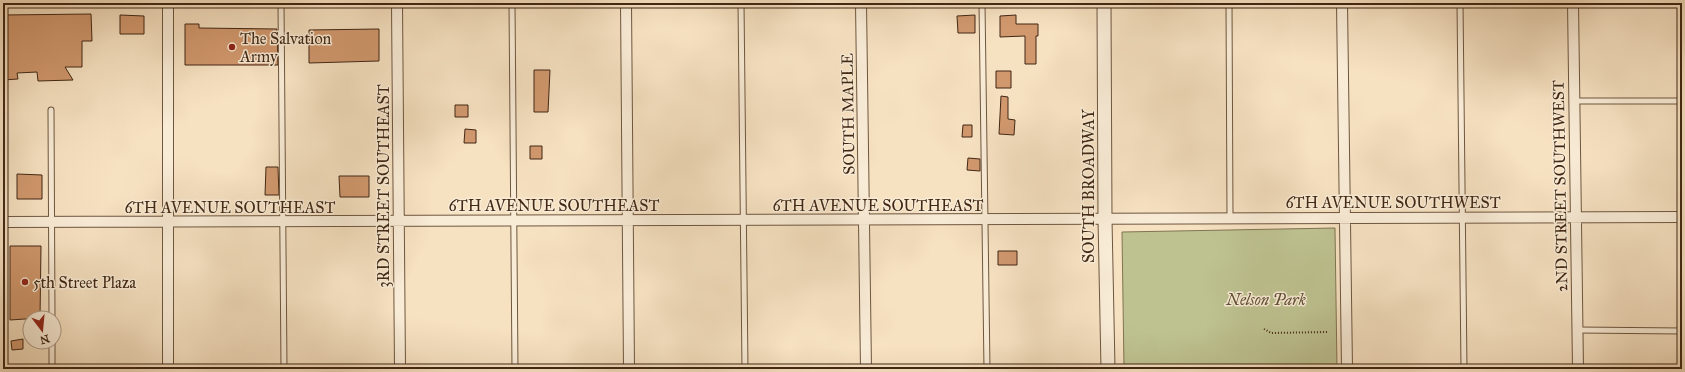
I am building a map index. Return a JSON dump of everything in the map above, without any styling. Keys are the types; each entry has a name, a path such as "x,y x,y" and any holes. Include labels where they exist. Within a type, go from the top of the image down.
{"street":[{"path":"168,3 168,369"},
{"name":"3RD STREET SOUTHEAST","path":"397,3 400,369"},
{"path":"626,3 629,220 629,369"},
{"name":"SOUTH MAPLE","path":"862,3 866,369"},
{"name":"SOUTH BROADWAY","path":"1104,3 1105,219 1108,369"},
{"path":"1342,3 1347,369"},
{"name":"2ND STREET SOUTHWEST","path":"1572,3 1578,369"},
{"name":"6TH AVENUE SOUTHWEST","path":"1105,219 1682,217"},
{"name":"6TH AVENUE SOUTHEAST","path":"3,222 168,223 514,220 1105,219"}],"lane":[{"path":"281,3 284,369"},
{"path":"512,3 515,369"},
{"path":"741,3 745,369"},
{"path":"982,3 987,369"},
{"path":"1229,3 1230,218"},
{"path":"1460,3 1464,369"},
{"path":"1574,101 1682,101"},
{"path":"51,110 52,310"},
{"path":"1578,330 1682,331"},
{"path":"52,350 52,369"}],"path":[{"path":"1264,329 1271,333 1328,332"}],"green space":[{"name":"Nelson Park","path":"1335,228 1337,369 1124,369 1122,232"}],"building":[{"path":"91,14 92,41 82,41 82,67 65,67 73,80 38,81 37,72 17,73 18,79 3,80 3,15"},
{"path":"120,15 144,16 144,34 120,34"},
{"path":"975,15 975,33 958,33 957,16"},
{"path":"1016,15 1016,24 1038,24 1038,36 1036,36 1036,64 1025,64 1025,36 1000,37 1000,16"},
{"name":"The Salvation Army","path":"185,24 199,24 199,28 277,29 278,65 185,65"},
{"path":"379,29 379,61 309,63 309,30"},
{"path":"534,70 550,70 548,112 534,112"},
{"path":"996,71 1011,71 1011,88 996,88"},
{"path":"1001,96 1008,97 1008,119 1015,120 1014,135 999,134"},
{"path":"455,105 468,105 468,117 455,117"},
{"path":"963,125 972,125 972,137 962,137"},
{"path":"465,129 476,130 476,143 464,143"},
{"path":"530,146 542,146 542,159 530,159"},
{"path":"968,158 980,159 980,171 967,170"},
{"path":"266,167 278,167 279,195 265,195"},
{"path":"17,174 42,175 42,199 17,199"},
{"path":"339,176 369,176 369,197 340,197"},
{"name":"5th Street Plaza","path":"10,246 41,246 40,310 22,310 22,319 10,320"},
{"path":"998,251 1017,251 1017,265 998,265"},
{"path":"22,339 22,349 12,350 11,341"}],"place":[{"name":"The Salvation Army","path":"232,47"},
{"name":"5th Street Plaza","path":"25,282"}]}
